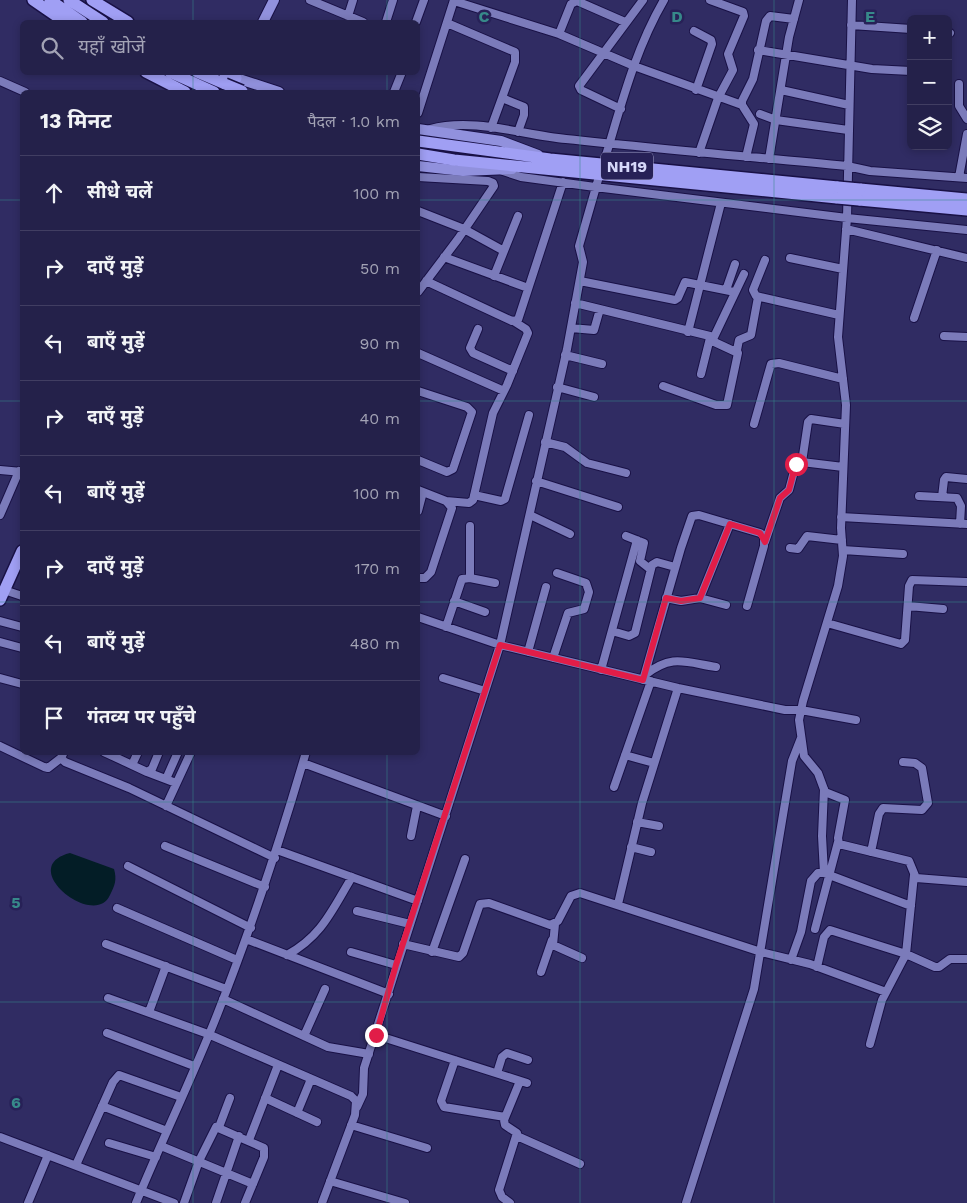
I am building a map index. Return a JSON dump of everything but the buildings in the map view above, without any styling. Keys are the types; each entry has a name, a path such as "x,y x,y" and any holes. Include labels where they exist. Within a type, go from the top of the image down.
{"highway":[{"path":"33,0 62,20"},
{"path":"50,0 79,20"},
{"path":"69,0 100,20"},
{"path":"92,0 125,20"},
{"path":"152,75 181,90"},
{"path":"177,75 210,90"},
{"path":"205,75 240,90"},
{"path":"226,83 237,75"},
{"name":"NH19","path":"420,140 550,159 837,192 967,210"},
{"name":"NH19","path":"420,154 525,167 837,192"},
{"name":"NH19","path":"860,195 967,199"},
{"path":"2,595 20,555"}],"main road":[{"path":"264,20 274,0"},
{"path":"237,75 274,90"},
{"path":"422,129 501,141 550,159"},
{"path":"420,166 463,171 525,167"}],"street":[{"path":"310,0 358,20"},
{"path":"348,16 353,0"},
{"path":"387,20 393,0"},
{"path":"417,20 424,0"},
{"path":"420,107 454,0 559,34 634,66 718,98 742,105 754,124 746,157"},
{"path":"621,109 582,90 578,86 643,0"},
{"path":"606,155 634,66 649,27 664,0"},
{"path":"699,153 718,98 733,70 728,54 744,16 743,12 730,3 710,0"},
{"path":"769,159 786,54 799,0"},
{"path":"827,874 822,836 824,789 818,773 806,759 801,738 800,710 841,574 841,517 845,424 843,379 839,360 840,315 847,218 852,0"},
{"path":"559,34 572,4 577,2 625,22"},
{"path":"742,105 753,79 758,50 768,18 774,16 794,18"},
{"path":"447,23 515,52 516,62 491,128"},
{"path":"851,25 907,29"},
{"path":"694,31 712,42 696,90"},
{"path":"758,50 850,66 907,70"},
{"path":"395,90 401,75"},
{"path":"0,81 20,90"},
{"path":"959,84 959,106 967,119"},
{"path":"781,90 849,105"},
{"path":"502,98 524,107 524,116 518,132"},
{"path":"760,114 776,120 848,130"},
{"path":"422,129 459,125 609,144 847,166 870,171 963,177 967,134"},
{"path":"500,170 521,177 563,182 597,183 721,203 967,230"},
{"path":"420,177 493,183 493,189 420,289"},
{"path":"515,322 519,317 563,182"},
{"path":"322,1203 363,1094 363,1075 389,994 396,965 500,645 571,328 583,262 579,246 597,183"},
{"path":"688,332 721,203"},
{"path":"420,212 464,229 504,251"},
{"path":"494,276 518,216"},
{"path":"846,230 967,258"},
{"path":"914,318 937,250"},
{"path":"444,257 528,288"},
{"path":"790,258 843,270"},
{"path":"765,260 753,290 758,297 840,315"},
{"path":"726,290 735,264"},
{"path":"701,374 710,339 716,336 744,274"},
{"path":"426,281 515,322 526,329 528,333 493,414 471,502 446,502"},
{"path":"580,281 675,300 678,298 685,282 735,292"},
{"path":"663,386 725,406 728,403 738,359 736,350 738,340 751,335 758,297"},
{"path":"575,303 688,332 736,350"},
{"path":"571,328 594,330 600,309"},
{"path":"478,329 470,348 473,353 513,371"},
{"path":"944,336 967,336"},
{"path":"420,354 504,391"},
{"path":"565,355 602,364"},
{"path":"754,424 771,364 779,363 843,379"},
{"path":"557,387 594,397"},
{"path":"420,392 467,406 472,412 453,469 447,472 420,461"},
{"path":"474,495 501,501 505,499 529,415"},
{"path":"802,462 808,422 811,419 845,424"},
{"path":"544,442 565,447 587,463 626,473"},
{"path":"747,606 780,498 788,493 793,469 796,464 802,462 843,467"},
{"path":"0,470 20,472"},
{"path":"0,515 20,474"},
{"path":"942,497 946,477 967,479"},
{"path":"536,481 618,507"},
{"path":"420,491 451,504 452,513 431,572 425,578 420,578"},
{"path":"0,492 9,493"},
{"path":"841,517 963,524 960,501 942,497 919,496"},
{"path":"530,515 570,534"},
{"path":"614,787 646,679 666,598 692,516 699,515 760,533 765,542"},
{"path":"700,598 730,524"},
{"path":"470,526 470,578"},
{"path":"626,536 644,543 640,561 650,569"},
{"path":"790,548 798,548 806,536 842,540"},
{"path":"601,670 637,540"},
{"path":"842,550 903,554"},
{"path":"612,631 629,636 635,634 650,569 658,562 675,567"},
{"path":"553,658 568,614 584,609 589,592 586,584 557,574"},
{"path":"446,627 460,582 470,578 494,583"},
{"path":"827,623 901,644 905,640 909,586 912,580 967,582"},
{"path":"528,652 546,587"},
{"path":"2,595 20,596"},
{"path":"666,598 681,601 700,598 726,604"},
{"path":"454,601 485,612"},
{"path":"908,606 943,608"},
{"path":"420,618 500,645 601,670 785,710 800,710 856,720"},
{"path":"0,621 20,626"},
{"path":"0,642 20,647"},
{"path":"646,679 659,664 668,661 716,667"},
{"path":"0,678 20,683"},
{"path":"443,678 486,692"},
{"path":"618,904 637,822 678,688"},
{"path":"686,1203 752,998 792,761 801,738"},
{"path":"0,746 48,768 63,755 65,762 166,806 275,858"},
{"path":"115,755 147,772 176,783"},
{"path":"132,765 137,755"},
{"path":"147,772 152,769 158,755"},
{"path":"166,779 177,755"},
{"path":"166,806 190,755"},
{"path":"136,1203 223,1000 251,928 275,858 305,755"},
{"path":"625,755 654,763"},
{"path":"870,852 879,814 883,808 922,810 928,804 922,768 915,763 903,762"},
{"path":"303,763 446,816"},
{"path":"815,929 827,874 838,842 845,800 828,793 824,789"},
{"path":"411,836 417,806"},
{"path":"637,822 659,826"},
{"path":"838,842 842,845 909,861 914,875 906,954 886,992 870,1044"},
{"path":"165,846 265,887"},
{"path":"631,847 651,852"},
{"path":"277,850 418,901"},
{"path":"432,952 465,859"},
{"path":"128,866 251,928"},
{"path":"791,960 802,926 811,881 814,876 827,874 910,906"},
{"path":"914,875 919,878 967,882"},
{"path":"287,955 305,945 317,933 352,877"},
{"path":"541,972 552,940 555,924 575,893 586,894 761,952 817,967 886,992"},
{"path":"403,944 459,957 463,953 478,909 484,902 543,924 555,924"},
{"path":"117,908 237,960"},
{"path":"358,911 410,924"},
{"path":"802,926 826,933 834,930 939,967 950,959 967,959"},
{"path":"817,967 826,933"},
{"path":"246,939 389,994"},
{"path":"552,940 556,948 582,958"},
{"path":"106,944 226,989"},
{"path":"350,952 396,965"},
{"path":"149,1012 166,966"},
{"path":"304,1036 325,989"},
{"path":"108,998 208,1034 278,1064 351,1096 356,1101 358,1107"},
{"path":"223,1000 334,1048 369,1054"},
{"path":"107,1033 194,1066"},
{"path":"376,1035 523,1082 506,1117 505,1125 516,1131 517,1136 499,1190 502,1196 510,1203"},
{"path":"497,1074 502,1057 508,1053 528,1060"},
{"path":"455,1060 442,1101 444,1108 506,1117"},
{"path":"248,1140 278,1064"},
{"path":"76,1165 112,1082 119,1075 181,1098"},
{"path":"297,1113 311,1079"},
{"path":"220,1127 230,1098"},
{"path":"265,1098 317,1122"},
{"path":"102,1106 167,1131"},
{"path":"351,1126 428,1148"},
{"path":"184,1203 213,1128 220,1127 261,1146 264,1151 245,1203"},
{"path":"216,1203 238,1136"},
{"path":"517,1136 580,1164"},
{"path":"0,1138 174,1203"},
{"path":"109,1143 156,1157"},
{"path":"161,1146 253,1184"},
{"path":"28,1203 48,1155"},
{"path":"330,1181 405,1203"}],"water":[{"path":"70,853 114,869 114,885 110,895 102,904 90,905 76,901 55,882 51,870 55,860"}],"route":[{"path":"376,1035 396,965 500,645 643,680 666,598 681,601 700,598 730,524 760,533 764,536 765,542 780,498 788,493 793,469 796,464"}]}
